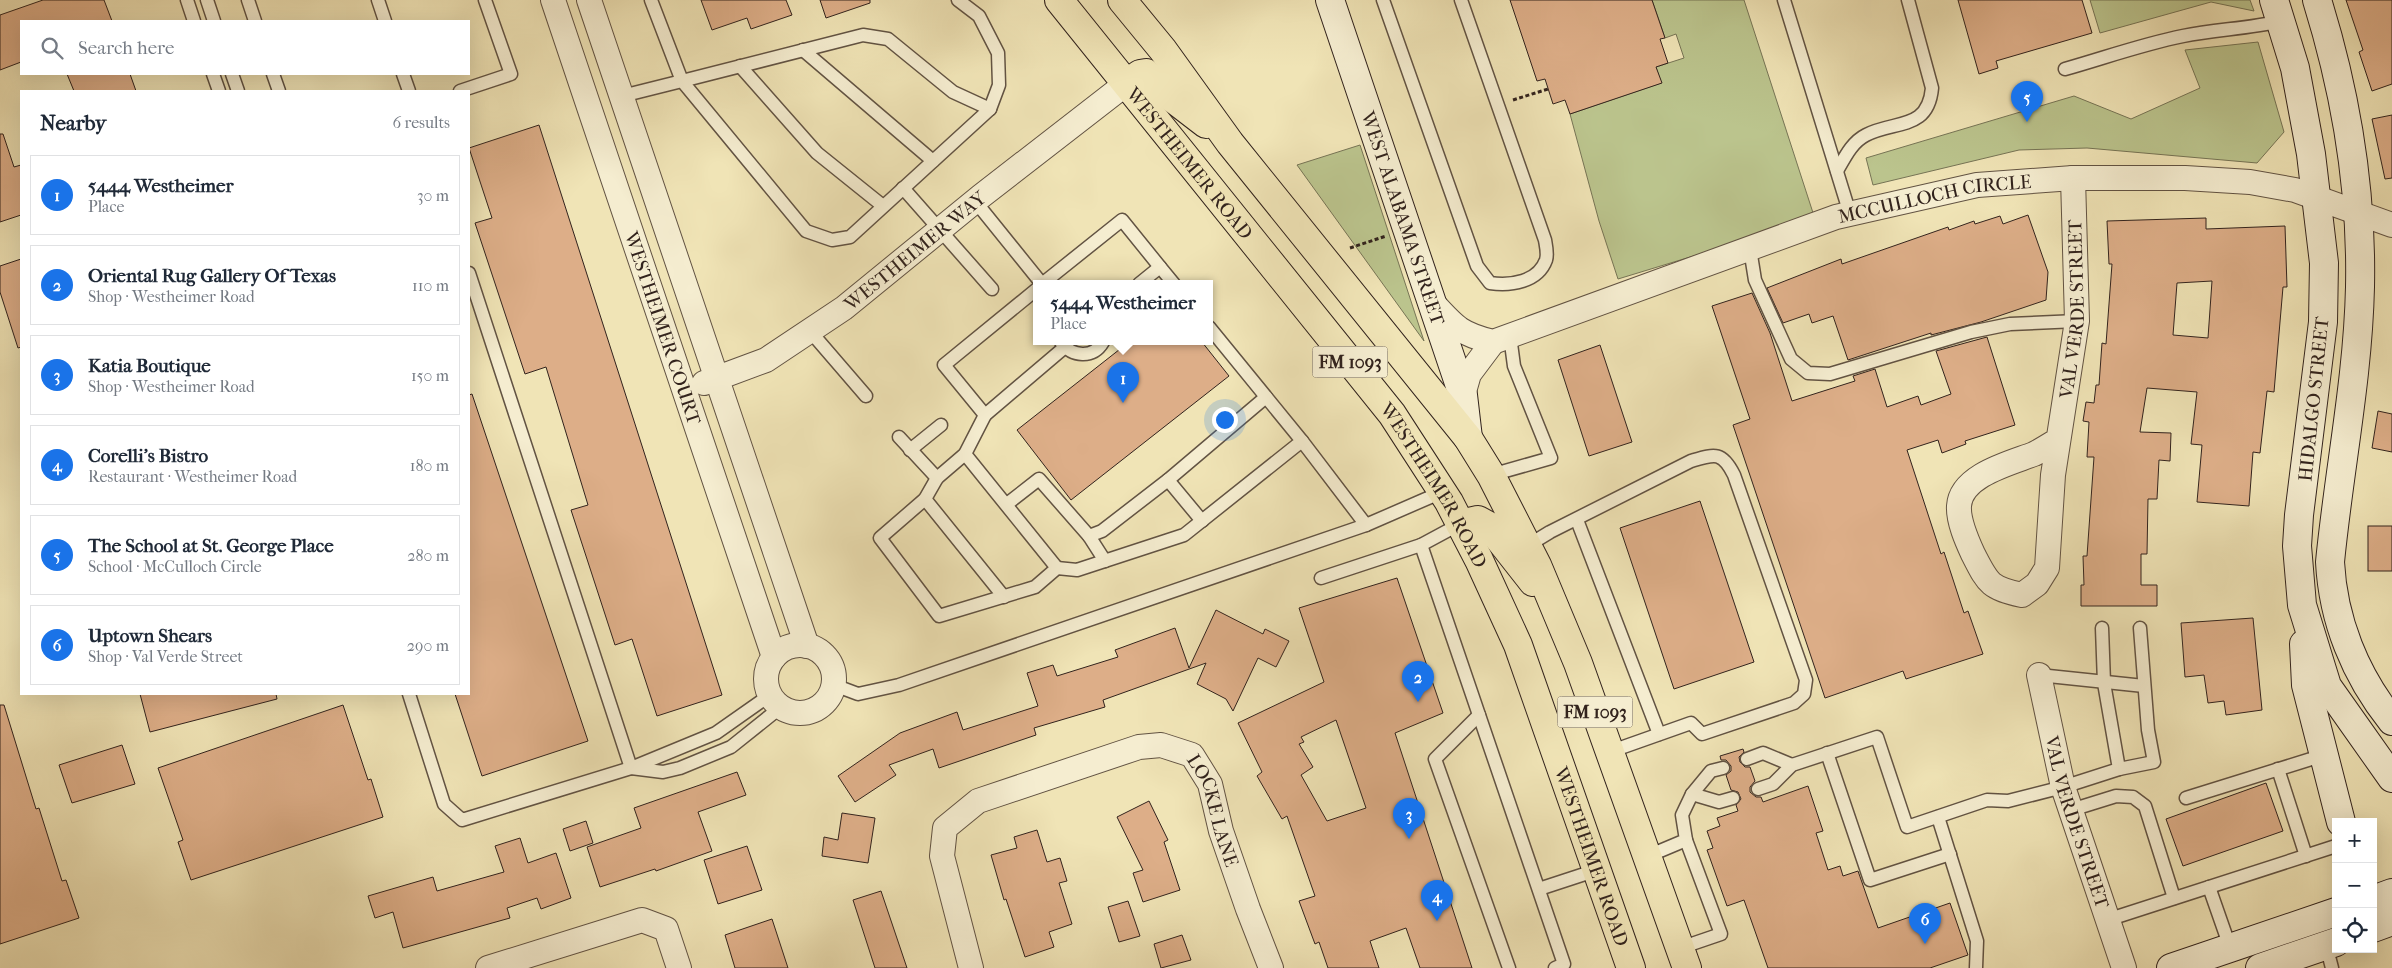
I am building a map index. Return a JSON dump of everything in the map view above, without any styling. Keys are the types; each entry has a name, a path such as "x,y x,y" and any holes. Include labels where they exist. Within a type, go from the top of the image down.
{"main road":[{"name":"WESTHEIMER ROAD","path":"1059,0 1392,414 1442,492 1479,560 1518,645 1631,968"},
{"name":"FM 1093","path":"1122,0 1162,50 1230,143 1468,438 1491,476 1527,546 1578,663 1683,958"},
{"path":"1127,83 1140,74 1146,73 1163,91 1230,143"},
{"path":"1460,524 1478,520 1489,526 1555,608"}],"street":[{"name":"WESTHEIMER COURT","path":"553,0 686,390 774,657"},
{"name":"WESTHEIMER COURT","path":"589,0 807,646"},
{"name":"WEST ALABAMA STREET","path":"1330,0 1463,395 1468,438"},
{"name":"HIDALGO STREET","path":"2317,0 2334,54 2347,116 2357,189 2360,287 2356,346 2330,562 2331,587 2342,630 2359,670 2376,701 2392,721"},
{"name":"HIDALGO STREET","path":"2278,11 2295,68 2310,154 2324,263 2323,322 2299,515 2298,546 2302,605 2327,686 2392,778"},
{"name":"WESTHEIMER WAY","path":"686,390 766,360 844,308 975,200 1127,83"},
{"name":"MCCULLOCH CIRCLE","path":"1501,339 1836,217 1977,185 2074,178 2185,178 2250,182 2295,190 2392,225"},
{"name":"VAL VERDE STREET","path":"2057,441 2034,453 1982,474 1966,490 1959,506 1966,539 1985,577 1999,590 2022,595 2037,584 2047,568 2057,441 2077,321 2074,178"},
{"path":"1433,303 1458,330 1470,336 1501,339"},
{"path":"1463,395 1469,374 1501,339"},
{"path":"2302,605 2306,684 2340,818"},
{"path":"807,646 825,656 834,675 834,685 830,696 823,705 813,711 791,712 775,701 766,675 774,657 789,647 807,646"},
{"name":"VAL VERDE STREET","path":"2039,675 2063,787 2124,968"},
{"name":"LOCKE LANE","path":"972,968 942,856 945,828 978,801 1139,746 1161,745 1192,754 1210,784 1221,831 1248,910 1272,968"},
{"path":"2377,899 2392,893"},
{"path":"2171,968 2230,946 2332,913"},
{"path":"488,968 642,920 666,929 679,968"},
{"path":"2377,927 2392,921"},
{"path":"2260,968 2331,952"}],"lane":[{"path":"187,0 194,20"},
{"path":"207,0 214,20"},
{"path":"248,0 255,20"},
{"path":"378,0 385,20"},
{"path":"463,90 511,74 486,0"},
{"path":"651,0 682,82 806,230 832,240 850,237 990,109 999,85 998,53 979,16 958,0"},
{"path":"1383,0 1477,266 1490,283 1506,286 1538,273 1547,258 1545,240 1461,0"},
{"path":"1784,0 1850,214"},
{"path":"1837,170 1859,139 1867,134 1914,120 1924,113 1930,102 1932,88 1908,0"},
{"path":"2065,69 2181,36 2221,28 2259,26 2278,11"},
{"path":"622,96 863,35 888,39 953,92 990,109"},
{"path":"803,50 933,161"},
{"path":"740,66 817,153 883,206"},
{"path":"213,75 219,90"},
{"path":"232,75 238,90"},
{"path":"273,75 279,90"},
{"path":"403,75 409,90"},
{"path":"904,188 992,289"},
{"path":"975,200 1039,280"},
{"path":"1047,280 1122,220 1171,280"},
{"path":"1750,249 1755,280 1791,359 1808,373 1830,374 1971,332 2010,324 2077,321"},
{"path":"1144,280 1160,267"},
{"path":"470,276 631,768"},
{"path":"985,415 944,365 1033,292"},
{"path":"810,331 866,396"},
{"path":"1213,332 1302,441 1366,525"},
{"path":"1491,476 1551,458 1514,366 1501,339"},
{"path":"1057,568 1035,587 939,616 880,538 925,499 937,478 965,454 985,415 1063,345 1080,354 1088,354 1095,351 1100,345"},
{"path":"1089,536 1102,531 1168,480 1266,396"},
{"path":"910,450 941,425"},
{"path":"899,437 937,478"},
{"path":"965,454 1057,568 1077,570 1184,535 1302,441"},
{"path":"1527,546 1550,532 1691,461 1716,455 1724,460 1729,467 1806,680 1806,690 1802,698 1776,709 1702,734 1690,723 1609,752"},
{"path":"1007,504 1039,478 1089,536 1105,561"},
{"path":"1168,480 1202,521"},
{"path":"834,685 858,694 899,685 1366,525 1442,492"},
{"path":"925,499 1004,597"},
{"path":"1577,520 1659,734"},
{"path":"1321,578 1421,545 1460,524"},
{"path":"1421,545 1564,964 1555,968"},
{"path":"2102,628 2104,684 2119,769"},
{"path":"1758,789 1773,784 1792,765 1877,737 1908,827 1987,800 2008,802 2119,769 2154,762 2144,686 2140,628"},
{"path":"2039,675 2104,684 2144,686"},
{"path":"409,695 444,804 462,820 631,768 716,733 775,701"},
{"path":"631,768 663,772 680,768 731,747 775,701"},
{"path":"1479,715 1435,759 1509,968"},
{"path":"1747,759 1763,753 1792,765"},
{"path":"1827,753 1870,880 1950,854"},
{"path":"2186,798 2324,755"},
{"path":"1683,958 1721,934 1686,840 1682,815 1692,794 1710,771 1723,768"},
{"path":"2278,769 2306,856"},
{"path":"1692,794 1719,802 1733,798"},
{"path":"2071,810 2116,796 2133,796 2144,806 2174,898"},
{"path":"1938,817 1977,941 1976,968"},
{"path":"1648,856 1686,840"},
{"path":"2107,920 2332,847"},
{"path":"1539,888 1597,870"},
{"path":"2209,887 2230,946"}],"path":[{"path":"1510,101 1548,89"},
{"path":"1350,248 1394,234"}],"green space":[{"path":"1652,0 1744,0 1815,219 1618,279 1599,221 1570,114 1661,83 1656,67 1684,58 1676,34 1665,38"},
{"path":"2090,0 2250,0 2254,11 2211,2 2100,33"},
{"path":"2258,42 2284,132 2257,163 2087,148 2019,150 1873,185 1866,158 2074,96 2131,119 2200,88 2185,50"},
{"path":"1360,145 1424,341 1297,165"}],"building":[{"path":"43,0 104,0 112,20 20,20 20,62 0,70 0,15"},
{"path":"701,0 786,0 792,15 751,29 747,18 712,30"},
{"path":"820,0 870,0 870,3 826,18"},
{"path":"1510,0 1652,0 1665,38 1660,39 1668,63 1656,67 1662,83 1570,114 1565,100 1553,104 1545,79 1537,81"},
{"path":"1958,0 2082,0 2092,33 1996,61 1998,68 1979,74"},
{"path":"2346,0 2392,0 2392,84 2372,91 2359,52 2363,50"},
{"path":"67,75 130,75 136,90 74,90"},
{"path":"2392,115 2392,178 2385,179 2372,119"},
{"path":"539,125 722,695 657,716 632,639 615,645 571,510 588,505 546,367 525,374 475,223 492,218 470,148"},
{"path":"0,134 3,134 14,167 20,165 20,215 0,222"},
{"path":"2028,215 2048,272 2046,300 1981,322 1931,335 1931,333 1848,360 1833,316 1812,323 1809,314 1783,323 1767,288 1841,259 1842,264 1948,227 1949,230 1974,221 1975,224 2000,216 2003,224"},
{"path":"2206,218 2206,229 2285,226 2287,287 2283,287 2274,392 2267,391 2260,453 2253,452 2249,506 2197,502 2202,445 2191,444 2197,392 2147,388 2140,432 2171,433 2170,461 2159,460 2157,499 2148,499 2147,554 2141,554 2141,585 2157,585 2157,606 2081,606 2081,585 2084,585 2083,556 2087,556 2094,457 2087,457 2089,422 2083,421 2086,402 2094,403 2096,385 2099,385 2102,343 2106,344 2112,264 2109,264 2107,221","holes":["2212,281 2208,338 2173,335 2177,283"]},
{"path":"20,259 20,347 18,348 0,292 0,266"},
{"path":"1752,293 1770,333 1792,401 1855,381 1853,376 1875,369 1887,407 1918,396 1921,405 1951,394 1936,351 1987,337 2015,425 1965,441 1966,444 1942,453 1938,440 1907,450 1941,554 1944,552 1964,613 1968,611 1983,654 1906,679 1903,671 1825,698 1733,425 1750,419 1712,306"},
{"path":"1125,345 1204,345 1229,376 1071,500 1017,430"},
{"path":"1600,345 1632,442 1589,456 1558,360"},
{"path":"472,394 588,741 482,776 455,695 470,695 470,395"},
{"path":"2378,411 2392,414 2392,452 2372,448"},
{"path":"1700,501 1754,662 1674,689 1620,528"},
{"path":"2368,526 2392,526 2392,571 2368,571"},
{"path":"1397,578 1443,713 1395,733 1472,968 1420,968 1406,928 1370,941 1379,968 1328,968 1319,942 1315,944 1299,901 1315,896 1287,816 1282,819 1257,776 1262,772 1238,723 1324,682 1299,608","holes":["1336,720 1366,808 1327,821 1301,775 1313,767 1299,744 1304,742 1301,737"]},
{"path":"1216,610 1263,634 1265,629 1289,641 1276,667 1258,658 1233,711 1226,699 1197,684 1206,663 1103,700 1105,707 1034,728 1036,735 939,768 933,749 889,765 896,775 855,802 838,776 900,733 957,712 963,730 1038,706 1027,673 1053,665 1057,676 1118,657 1115,650 1175,628 1189,668"},
{"path":"2253,618 2262,710 2226,715 2224,701 2208,703 2204,675 2185,677 2181,623"},
{"path":"140,695 276,695 277,699 150,732"},
{"path":"0,705 4,705 36,809 39,808 62,881 66,880 79,918 0,944"},
{"path":"343,705 368,780 371,779 383,817 191,880 178,842 183,840 158,768"},
{"path":"122,745 135,784 72,803 59,765"},
{"path":"1743,749 1744,752 1739,757 1740,762 1745,767 1750,767 1755,781 1750,787 1750,792 1756,797 1761,797 1763,802 1808,786 1823,831 1816,833 1828,870 1840,866 1843,876 1858,871 1878,928 1950,903 1968,955 1930,968 1768,968 1744,900 1727,906 1707,850 1713,848 1707,831 1720,826 1717,818 1738,811 1736,805 1741,799 1738,792 1731,790 1726,775 1731,771 1731,766 1726,760 1721,760 1720,756"},
{"path":"737,772 746,795 698,812 712,851 656,871 655,869 600,887 587,847 641,828 634,808"},
{"path":"2266,783 2283,831 2183,866 2166,819"},
{"path":"1149,801 1168,840 1164,842 1180,890 1143,902 1133,873 1143,870 1117,817"},
{"path":"842,813 875,818 868,863 822,856 824,837 838,840"},
{"path":"586,821 593,843 570,851 563,829"},
{"path":"1037,830 1047,862 1060,858 1067,881 1059,883 1072,924 1049,932 1054,947 1025,957 1006,899 1004,900 991,855 1017,848 1014,837"},
{"path":"520,838 528,863 556,853 571,898 541,909 537,898 507,908 510,918 403,948 393,912 375,918 368,896 433,877 437,891 504,872 495,846"},
{"path":"747,846 762,890 718,904 704,860"},
{"path":"881,891 907,968 875,968 853,900"},
{"path":"1128,901 1140,936 1119,942 1108,907"},
{"path":"772,919 788,968 735,968 725,935"},
{"path":"1182,935 1191,960 1161,968 1154,944"}],"place":[{"name":"The School at St. George Place","path":"2027,122"},
{"name":"5444 Westheimer","path":"1123,403"},
{"name":"Oriental Rug Gallery Of Texas","path":"1418,702"},
{"name":"Katia Boutique","path":"1409,839"},
{"name":"Corelli’s Bistro","path":"1437,921"},
{"name":"Uptown Shears","path":"1925,944"}]}
